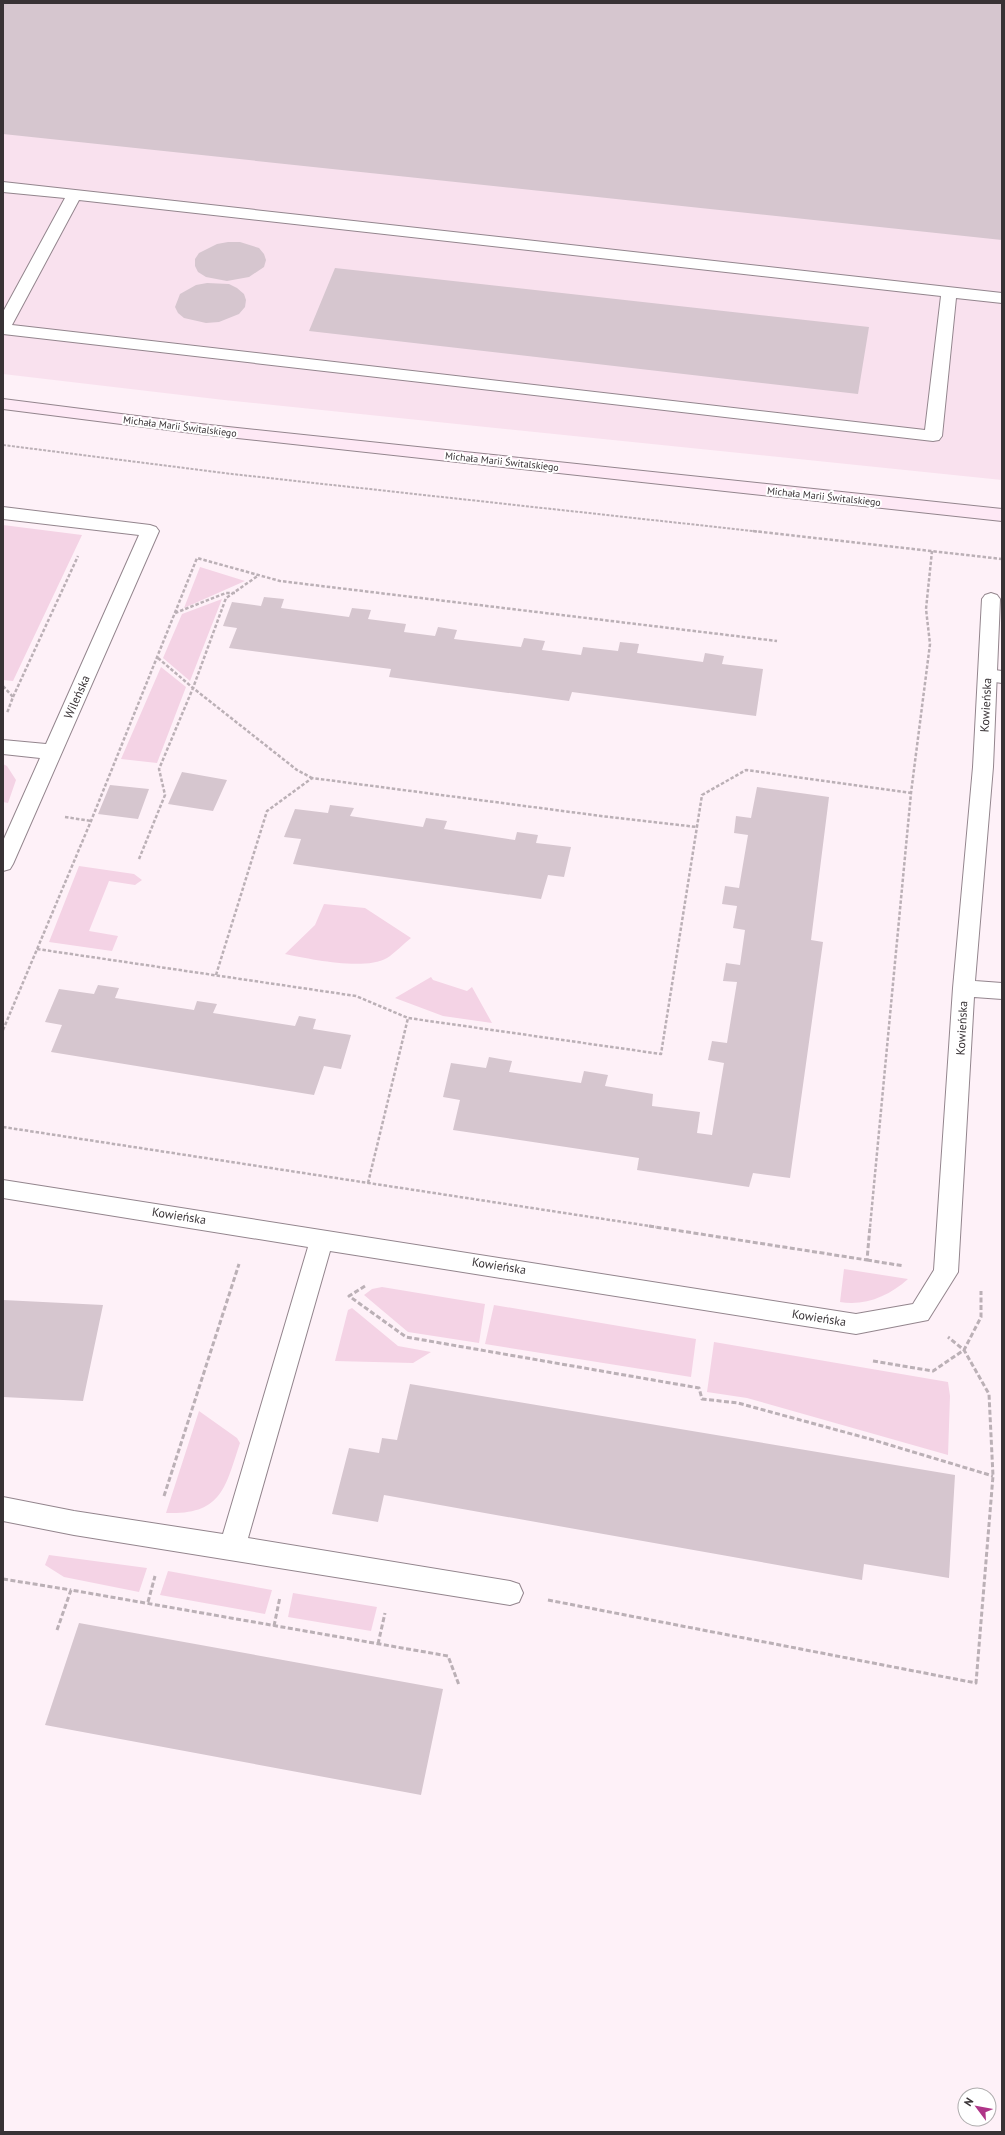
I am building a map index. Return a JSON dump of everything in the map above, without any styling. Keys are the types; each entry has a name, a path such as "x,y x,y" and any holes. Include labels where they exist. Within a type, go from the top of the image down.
{"main road":[{"name":"Michała Marii Świtalskiego","path":"3,404 216,430 1002,515"}],"street":[{"path":"3,187 1002,298"},
{"path":"74,195 3,328 933,436 949,293"},
{"path":"3,513 93,524"},
{"name":"Wileńska","path":"3,864 150,531 93,524"},
{"name":"Kowieńska","path":"3,1189 322,1238 856,1324 920,1313 946,1272 964,988 983,767 995,676 991,599"},
{"path":"3,747 53,752"},
{"path":"964,988 1002,991"},
{"path":"232,1548 322,1238"},
{"path":"3,1509 166,1538 510,1593"}],"path":[{"path":"3,445 239,475 1002,558"},
{"path":"5,717 12,697 93,524"},
{"path":"3,1127 868,1260 911,793 930,644 926,609 932,551"},
{"path":"3,1030 158,658 197,558 280,581 777,641"},
{"path":"139,859 165,795 159,769 193,688 226,598 259,575"},
{"path":"175,613 226,593 235,593"},
{"path":"158,658 193,688 297,770 312,778 409,790 600,818 697,827"},
{"path":"3,686 12,697"},
{"path":"37,949 356,996 408,1018 661,1054 702,795 746,770 911,793"},
{"path":"216,975 267,811 312,778"},
{"path":"368,1183 408,1018"},
{"path":"148,1602 166,1538 160,1510 240,1262"},
{"path":"345,1302 349,1296 369,1283"},
{"path":"349,1296 406,1337 699,1388 702,1399 738,1403 870,1439 993,1476"},
{"path":"510,1593 976,1684 993,1476 989,1394 964,1350 920,1313"},
{"path":"274,1626 290,1557"},
{"path":"3,1579 148,1602 274,1626 448,1656 459,1684"},
{"path":"56,1630 71,1590"}],"shaded area":[{"path":"3,3 1002,3 1002,480 224,400 3,374"},
{"path":"3,525 82,535 13,681 3,680"},
{"path":"200,567 245,581 184,608"},
{"path":"222,599 190,681 163,658 182,614"},
{"path":"161,667 186,687 157,763 121,759"},
{"path":"3,764 7,766 16,780 8,803 3,802"},
{"path":"79,866 134,874 142,880 135,885 109,881 89,931 118,936 112,951 49,942"},
{"path":"324,904 365,908 411,938 387,958 377,962 365,964 337,963 285,954 315,925"},
{"path":"431,977 433,980 467,991 472,987 492,1023 443,1016 395,998"},
{"path":"844,1269 908,1279 885,1295 877,1298 868,1301 850,1303 840,1302"},
{"path":"382,1287 485,1304 479,1343 408,1332 364,1295 372,1289"},
{"path":"494,1305 696,1339 691,1377 485,1344"},
{"path":"352,1308 398,1346 431,1352 413,1363 335,1361 348,1310"},
{"path":"714,1342 948,1382 950,1396 948,1455 747,1398 707,1392"},
{"path":"199,1411 237,1438 240,1443 225,1485 218,1496 210,1504 199,1509 185,1512 166,1513"},
{"path":"49,1555 147,1568 139,1592 64,1577 45,1565"},
{"path":"168,1571 272,1590 265,1614 160,1595"},
{"path":"293,1593 377,1607 371,1631 288,1617"}],"building":[{"path":"3,3 1002,3 1002,240 3,134"},
{"path":"240,242 259,248 264,254 266,260 264,267 249,277 227,281 206,277 198,272 195,266 195,259 199,253 217,244"},
{"path":"335,268 869,327 858,394 309,331"},
{"path":"207,283 229,284 237,288 244,294 246,300 245,307 239,314 219,322 206,323 184,318 178,313 175,307 180,294 196,285"},
{"path":"264,597 284,599 281,608 349,617 352,608 371,610 368,619 406,624 404,632 435,636 438,627 457,630 454,639 521,647 524,638 545,641 542,650 581,655 583,647 618,651 620,642 639,644 637,653 703,662 705,653 724,656 722,664 763,669 756,716 572,692 569,701 389,677 391,669 229,648 237,628 223,626 232,602 261,606"},
{"path":"182,772 227,780 213,811 168,804"},
{"path":"110,785 149,789 138,819 98,814"},
{"path":"757,787 829,797 811,940 823,942 790,1178 753,1173 749,1187 637,1170 639,1158 453,1130 460,1100 443,1097 451,1063 486,1068 489,1057 512,1061 509,1072 581,1083 584,1071 608,1075 605,1086 653,1094 652,1106 700,1112 697,1133 712,1135 724,1063 708,1060 712,1041 727,1043 737,982 723,981 726,963 740,965 745,930 733,928 737,906 722,904 725,886 739,888 748,835 734,833 736,816 751,818"},
{"path":"330,805 354,808 350,816 423,827 426,818 447,821 444,829 515,840 517,832 538,835 536,843 571,847 564,877 548,875 541,899 293,864 301,839 284,837 295,809 328,813"},
{"path":"98,985 119,988 115,998 194,1010 197,1001 217,1004 213,1013 295,1026 299,1016 316,1019 313,1029 351,1035 341,1069 324,1066 314,1095 51,1052 62,1025 45,1022 59,989 94,994"},
{"path":"3,1300 103,1305 83,1401 3,1397"},
{"path":"410,1384 955,1475 949,1578 864,1564 862,1580 384,1495 378,1522 332,1514 349,1448 379,1453 382,1438 397,1440"},
{"path":"79,1623 443,1689 421,1795 45,1725"}]}
